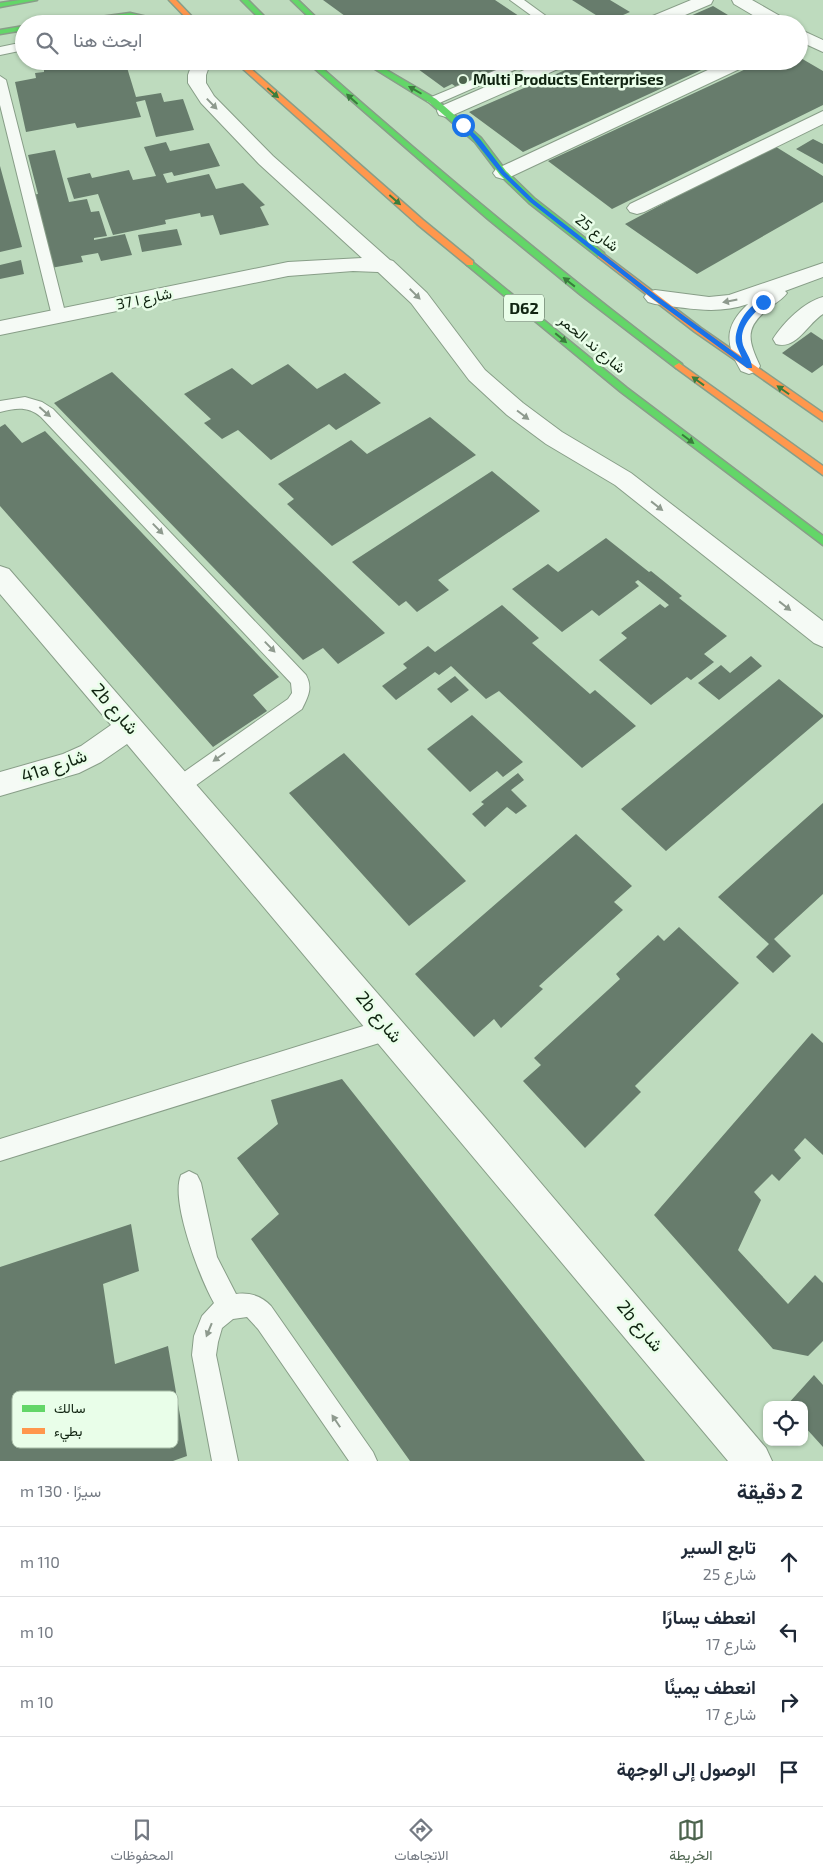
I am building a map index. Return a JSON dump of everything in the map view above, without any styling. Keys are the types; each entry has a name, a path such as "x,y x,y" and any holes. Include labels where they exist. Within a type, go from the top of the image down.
{"main road":[{"path":"1,5 34,0"},
{"path":"172,0 187,15"},
{"path":"244,0 260,15"},
{"path":"294,0 310,15"},
{"path":"0,32 15,30"},
{"name":"شارع ند الحمر","path":"246,70 420,222 624,390 823,541"},
{"name":"شارع ند الحمر","path":"319,70 474,205 562,276 684,370 823,471"},
{"name":"شارع 25","path":"380,70 439,106 478,140 503,173 532,201 655,297 823,418"}],"street":[{"path":"670,15 704,0"},
{"path":"740,0 766,15"},
{"path":"808,38 822,45"},
{"path":"199,70 197,83 207,99 266,160 333,240 386,266 433,315 450,341 477,375 515,409 554,438 623,479 823,636"},
{"path":"439,106 537,70"},
{"path":"503,173 723,70"},
{"path":"637,208 823,118"},
{"name":"شارع ا 37","path":"288,270 313,259 333,240"},
{"name":"شارع ا 37","path":"0,328 288,270 353,264 386,266"},
{"path":"655,297 709,304 731,302 823,270"},
{"path":"749,366 739,342 740,331 745,320 752,310 793,282"},
{"path":"784,339 818,313"},
{"name":"2b شارع","path":"0,576 569,1240 753,1461"},
{"name":"41a شارع","path":"0,784 69,764 91,754 129,727"}],"lane":[{"path":"516,0 538,15"},
{"path":"0,51 15,48"},
{"path":"439,106 511,70"},
{"path":"0,80 59,316"},
{"path":"0,407 15,403 25,403 41,408 47,413 300,680 301,693 295,704 181,785"},
{"path":"0,1150 389,1029"},
{"path":"189,1183 198,1233 205,1258 216,1283 230,1307"},
{"path":"225,1461 204,1355 205,1340 209,1326 218,1314 230,1307 243,1305 256,1308 272,1328 364,1461"}],"building":[{"path":"323,0 495,0 518,15 344,15"},
{"path":"572,0 610,0 630,12 623,15 596,15"},
{"path":"713,6 728,15 692,15"},
{"path":"808,62 823,71 823,105 612,209 548,161 744,70 808,70"},
{"path":"44,70 128,70 136,97 161,93 164,102 183,99 194,130 156,137 145,100 136,102 141,117 77,128 75,123 26,132 15,82 36,78 35,73 44,72"},
{"path":"419,70 503,70 459,89 452,84 444,88"},
{"path":"565,70 701,70 523,152 469,112"},
{"path":"813,139 823,144 823,164 796,149"},
{"path":"166,142 170,151 209,143 220,166 174,176 172,172 163,174 167,183 209,174 216,189 243,183 265,205 260,207 269,225 220,235 213,215 201,217 200,213 165,220 166,224 113,235 98,194 74,199 67,178 90,173 92,178 129,170 133,180 156,176 144,147"},
{"path":"773,145 823,176 823,202 697,274 625,224"},
{"path":"55,150 69,202 87,199 91,212 99,211 107,236 94,238 94,240 125,234 132,255 101,261 98,253 81,256 83,262 51,268 32,195 38,194 28,155"},
{"path":"0,166 22,247 0,252"},
{"path":"177,229 182,245 142,252 138,235"},
{"path":"21,260 24,274 0,279 0,265"},
{"path":"811,332 823,340 823,365 812,373 782,353"},
{"path":"288,364 317,389 345,373 381,403 336,430 329,424 271,460 238,430 222,439 204,423 211,419 184,394 232,368 252,385"},
{"path":"112,372 385,633 338,664 323,648 303,660 54,403"},
{"path":"430,417 476,455 332,546 287,504 294,499 278,484 351,440 367,454"},
{"path":"5,424 22,443 45,431 279,677 253,695 267,711 213,747 0,506 0,427"},
{"path":"492,471 540,511 438,580 449,590 417,612 406,601 399,606 352,562"},
{"path":"606,538 682,596 679,598 727,636 704,654 714,662 691,680 687,677 651,705 599,660 627,638 621,633 660,604 665,608 669,605 638,580 635,582 639,586 599,616 592,610 562,632 512,589 548,564 558,572"},
{"path":"502,605 539,638 532,643 590,694 595,690 636,726 582,768 499,691 486,699 451,666 439,675 435,672 396,700 382,686 407,668 403,664 428,646 435,652"},
{"path":"751,656 762,666 719,700 698,683 721,665 730,673"},
{"path":"455,676 469,690 451,703 437,689"},
{"path":"779,679 823,715 823,717 666,851 621,809"},
{"path":"472,715 523,762 503,777 497,771 470,792 427,749"},
{"path":"344,753 466,881 409,926 289,793"},
{"path":"518,773 524,780 511,790 527,806 516,814 507,807 485,827 472,814 484,804 481,802"},
{"path":"823,803 823,894 774,939 791,956 773,973 756,957 769,944 718,897"},
{"path":"576,834 632,886 614,902 623,910 539,986 543,989 501,1028 494,1019 474,1037 415,974"},
{"path":"679,927 739,983 635,1086 641,1092 585,1148 523,1081 541,1065 534,1058 620,979 616,974 658,935 664,941"},
{"path":"812,1033 823,1043 823,1155 805,1138 794,1150 801,1158 779,1181 772,1174 754,1192 761,1200 738,1250 788,1304 815,1275 823,1283 823,1341 808,1356 773,1349 654,1215"},
{"path":"342,1079 645,1461 410,1461 251,1239 279,1214 237,1158 278,1124 271,1100"},
{"path":"131,1224 139,1271 103,1284 115,1364 168,1346 176,1391 12,1391 12,1448 178,1448 178,1404 187,1456 173,1461 0,1461 0,1267"},
{"path":"814,1375 823,1385 823,1447 808,1430 808,1401 791,1401"}],"traffic: fast":[{"path":"0,5 34,0"},
{"path":"244,0 260,15"},
{"path":"294,0 310,15"},
{"path":"0,32 15,30"},
{"path":"319,70 491,218 679,366"},
{"path":"380,70 433,101 478,140 503,173 532,201 601,255"},
{"path":"470,263 624,390 823,541"}],"traffic: slow":[{"path":"172,0 187,15"},
{"path":"247,70 420,222 470,263"},
{"path":"601,255 698,330 823,418"},
{"path":"679,366 823,471"}],"place":[{"name":"Multi Products Enterprises","path":"463,80"}],"route":[{"path":"463,125 492,156 503,173 532,201 698,330 749,366 739,342 740,331 752,310 763,302"}]}
